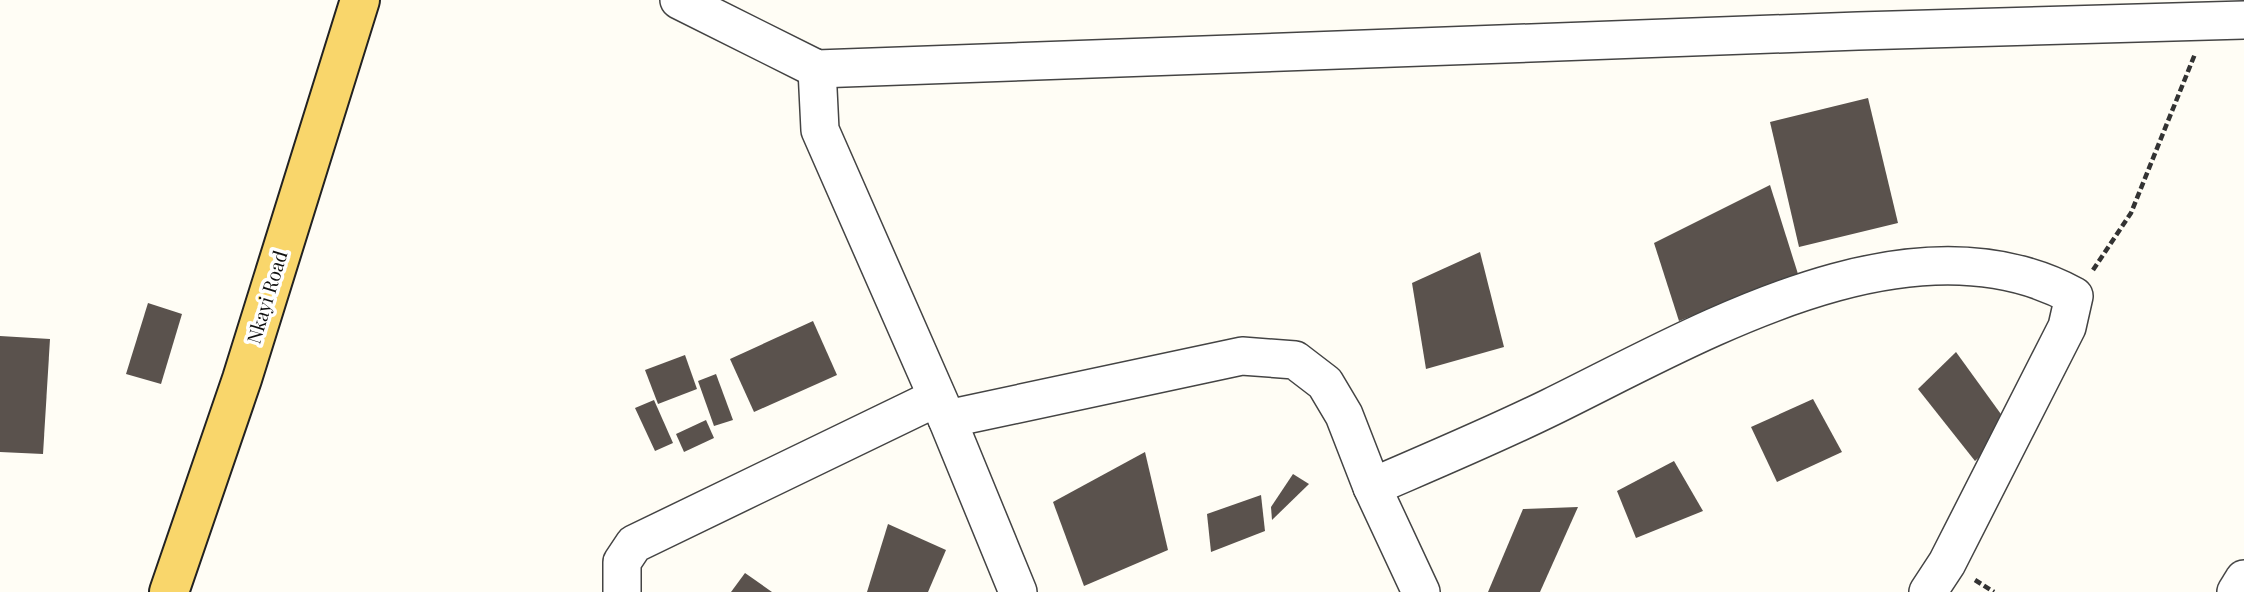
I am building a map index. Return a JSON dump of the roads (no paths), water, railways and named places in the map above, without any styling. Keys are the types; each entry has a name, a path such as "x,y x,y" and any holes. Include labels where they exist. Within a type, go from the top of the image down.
{"main road":[{"name":"Nkayi Road","path":"169,592 242,379 360,0"}],"street":[{"path":"680,0 817,69 1858,31 2244,20"},
{"path":"817,69 820,130 942,409 1018,592"},
{"path":"1372,487 1546,410 1735,317 1860,275 1945,265 2048,281 2074,296 2067,327 1947,563 1928,592"},
{"path":"622,592 622,562 634,544 942,409 1242,356 1295,360 1325,383 1345,415 1372,487 1421,592"},
{"path":"2236,592 2244,579"}]}
